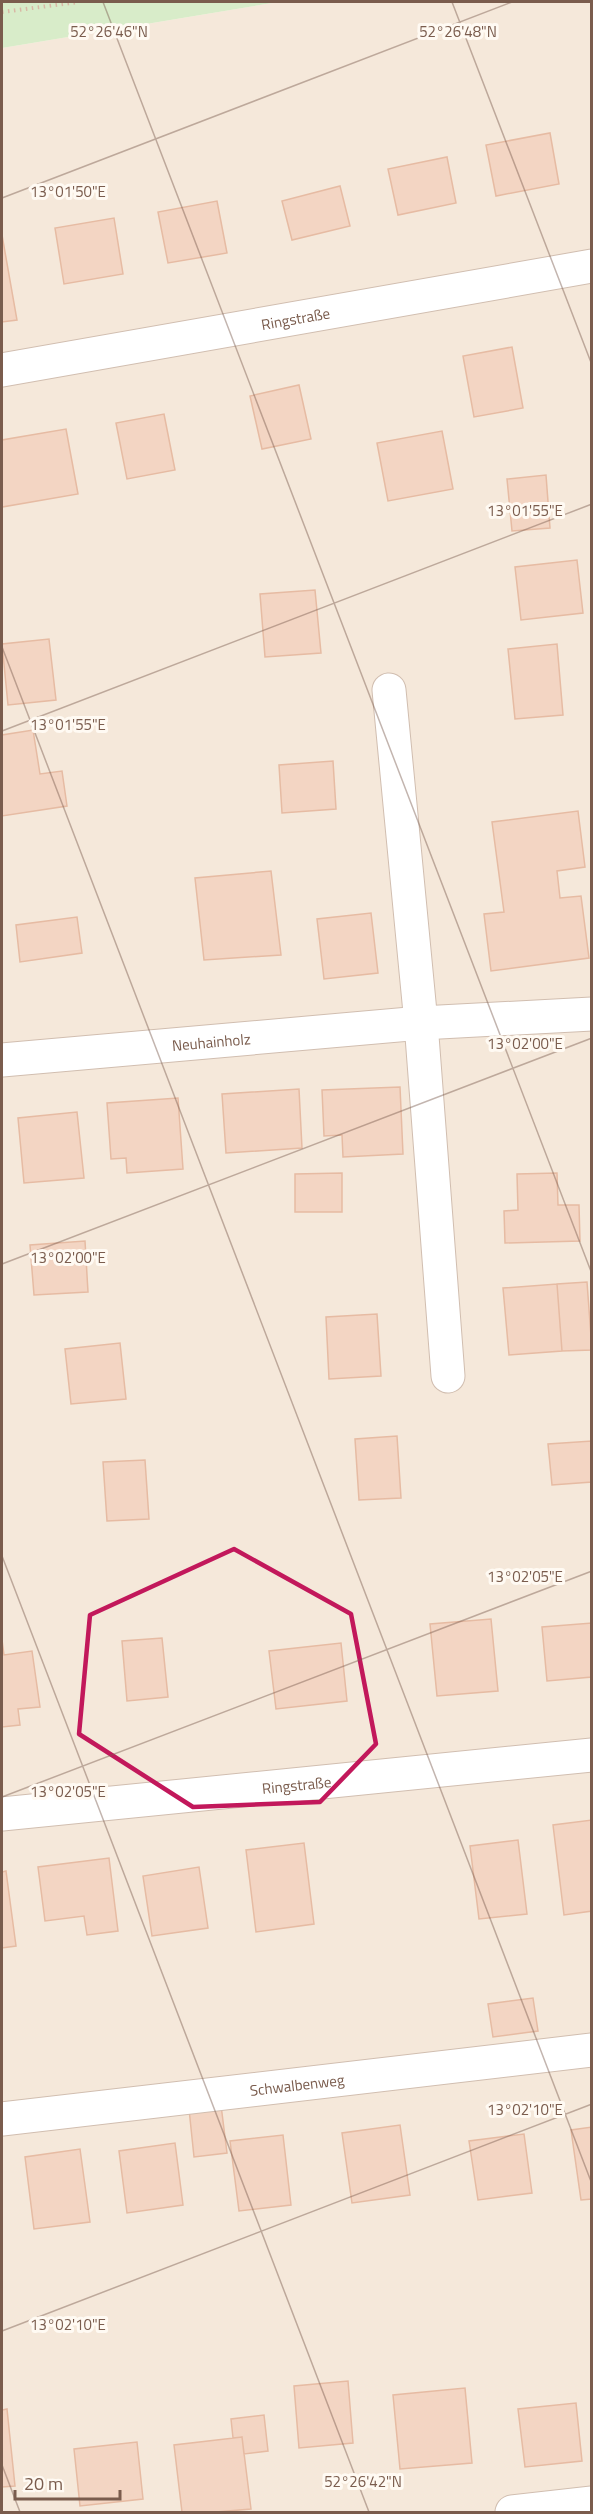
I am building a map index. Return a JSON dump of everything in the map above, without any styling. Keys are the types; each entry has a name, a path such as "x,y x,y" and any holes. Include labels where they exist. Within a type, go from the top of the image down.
{"street":[{"name":"Ringstraße","path":"2,370 591,266"},
{"path":"389,690 421,1023 448,1376"},
{"name":"Neuhainholz","path":"2,1060 421,1023 591,1014"},
{"name":"Ringstraße","path":"2,1814 591,1755"},
{"name":"Schwalbenweg","path":"2,2119 591,2050"},
{"path":"512,2512 591,2503"}],"path":[{"path":"2,12 79,2"}],"highlighted area":[{"path":"234,1549 351,1614 376,1744 320,1802 193,1807 79,1734 90,1615"}],"shaded area":[{"path":"278,2 591,2 591,2512 2,2512 2,48"}],"green space":[{"path":"2,2 278,2 2,48"}],"building":[{"path":"550,133 559,184 496,196 486,145"},
{"path":"447,157 456,203 398,215 388,169"},
{"path":"340,186 350,226 292,240 282,201"},
{"path":"217,201 227,253 168,263 158,212"},
{"path":"114,218 123,274 64,284 55,228"},
{"path":"2,235 17,320 2,322"},
{"path":"512,347 523,408 474,417 463,356"},
{"path":"299,385 311,439 262,449 250,396"},
{"path":"164,414 175,470 127,479 116,423"},
{"path":"66,429 78,494 2,507 2,440"},
{"path":"442,431 453,489 388,501 377,443"},
{"path":"546,475 550,528 512,531 507,479"},
{"path":"577,560 583,613 521,620 515,567"},
{"path":"315,590 321,653 265,657 260,594"},
{"path":"49,639 56,700 8,705 2,644"},
{"path":"557,644 563,715 515,719 508,649"},
{"path":"33,730 40,774 62,771 67,806 2,816 2,735"},
{"path":"333,761 336,809 282,813 279,765"},
{"path":"578,811 585,867 557,871 560,898 581,896 589,958 491,971 484,914 504,912 492,822"},
{"path":"271,871 281,955 204,960 195,878"},
{"path":"371,913 378,973 324,979 317,919"},
{"path":"77,917 82,953 20,962 16,925"},
{"path":"400,1087 403,1154 343,1157 342,1135 324,1136 322,1090"},
{"path":"299,1089 302,1148 226,1153 222,1094"},
{"path":"178,1098 183,1169 127,1173 126,1158 111,1159 107,1103"},
{"path":"77,1112 84,1178 24,1183 18,1118"},
{"path":"342,1173 342,1212 295,1212 295,1174"},
{"path":"557,1173 558,1205 579,1205 580,1241 505,1243 504,1211 518,1210 517,1174"},
{"path":"85,1241 88,1292 34,1295 30,1245"},
{"path":"587,1282 592,1350 562,1351 557,1284"},
{"path":"557,1284 562,1351 509,1355 503,1288"},
{"path":"377,1314 381,1376 329,1379 326,1317"},
{"path":"120,1343 126,1399 71,1404 65,1349"},
{"path":"397,1436 401,1498 359,1500 355,1439"},
{"path":"592,1441 592,1482 552,1485 548,1444"},
{"path":"145,1460 149,1519 107,1521 103,1462"},
{"path":"491,1619 498,1691 437,1696 430,1624"},
{"path":"592,1623 592,1677 547,1681 542,1627"},
{"path":"162,1638 168,1697 127,1701 122,1641"},
{"path":"2,1640 4,1655 32,1651 40,1707 18,1709 20,1725 2,1727"},
{"path":"341,1643 347,1701 276,1709 269,1651"},
{"path":"592,1820 592,1911 564,1915 553,1825"},
{"path":"518,1840 527,1914 479,1919 470,1846"},
{"path":"304,1843 314,1924 256,1932 246,1850"},
{"path":"109,1858 118,1931 87,1935 84,1916 45,1921 38,1867"},
{"path":"199,1867 208,1928 152,1936 143,1876"},
{"path":"6,1871 16,1946 2,1948 2,1872"},
{"path":"533,1998 538,2031 493,2037 488,2004"},
{"path":"221,2105 227,2153 194,2157 189,2109"},
{"path":"400,2125 410,2195 352,2203 342,2133"},
{"path":"592,2127 592,2199 581,2200 571,2130"},
{"path":"524,2134 532,2193 478,2200 469,2141"},
{"path":"283,2135 291,2205 239,2211 230,2141"},
{"path":"175,2143 183,2205 127,2213 119,2151"},
{"path":"80,2149 90,2222 34,2229 25,2157"},
{"path":"348,2381 353,2443 299,2448 294,2386"},
{"path":"465,2388 472,2463 400,2469 393,2395"},
{"path":"576,2403 582,2461 525,2467 518,2409"},
{"path":"7,2409 15,2486 2,2487 2,2410"},
{"path":"264,2415 268,2451 244,2454 242,2437 233,2438 231,2419"},
{"path":"242,2437 251,2509 182,2512 174,2445"},
{"path":"137,2442 143,2499 80,2506 74,2449"}]}
